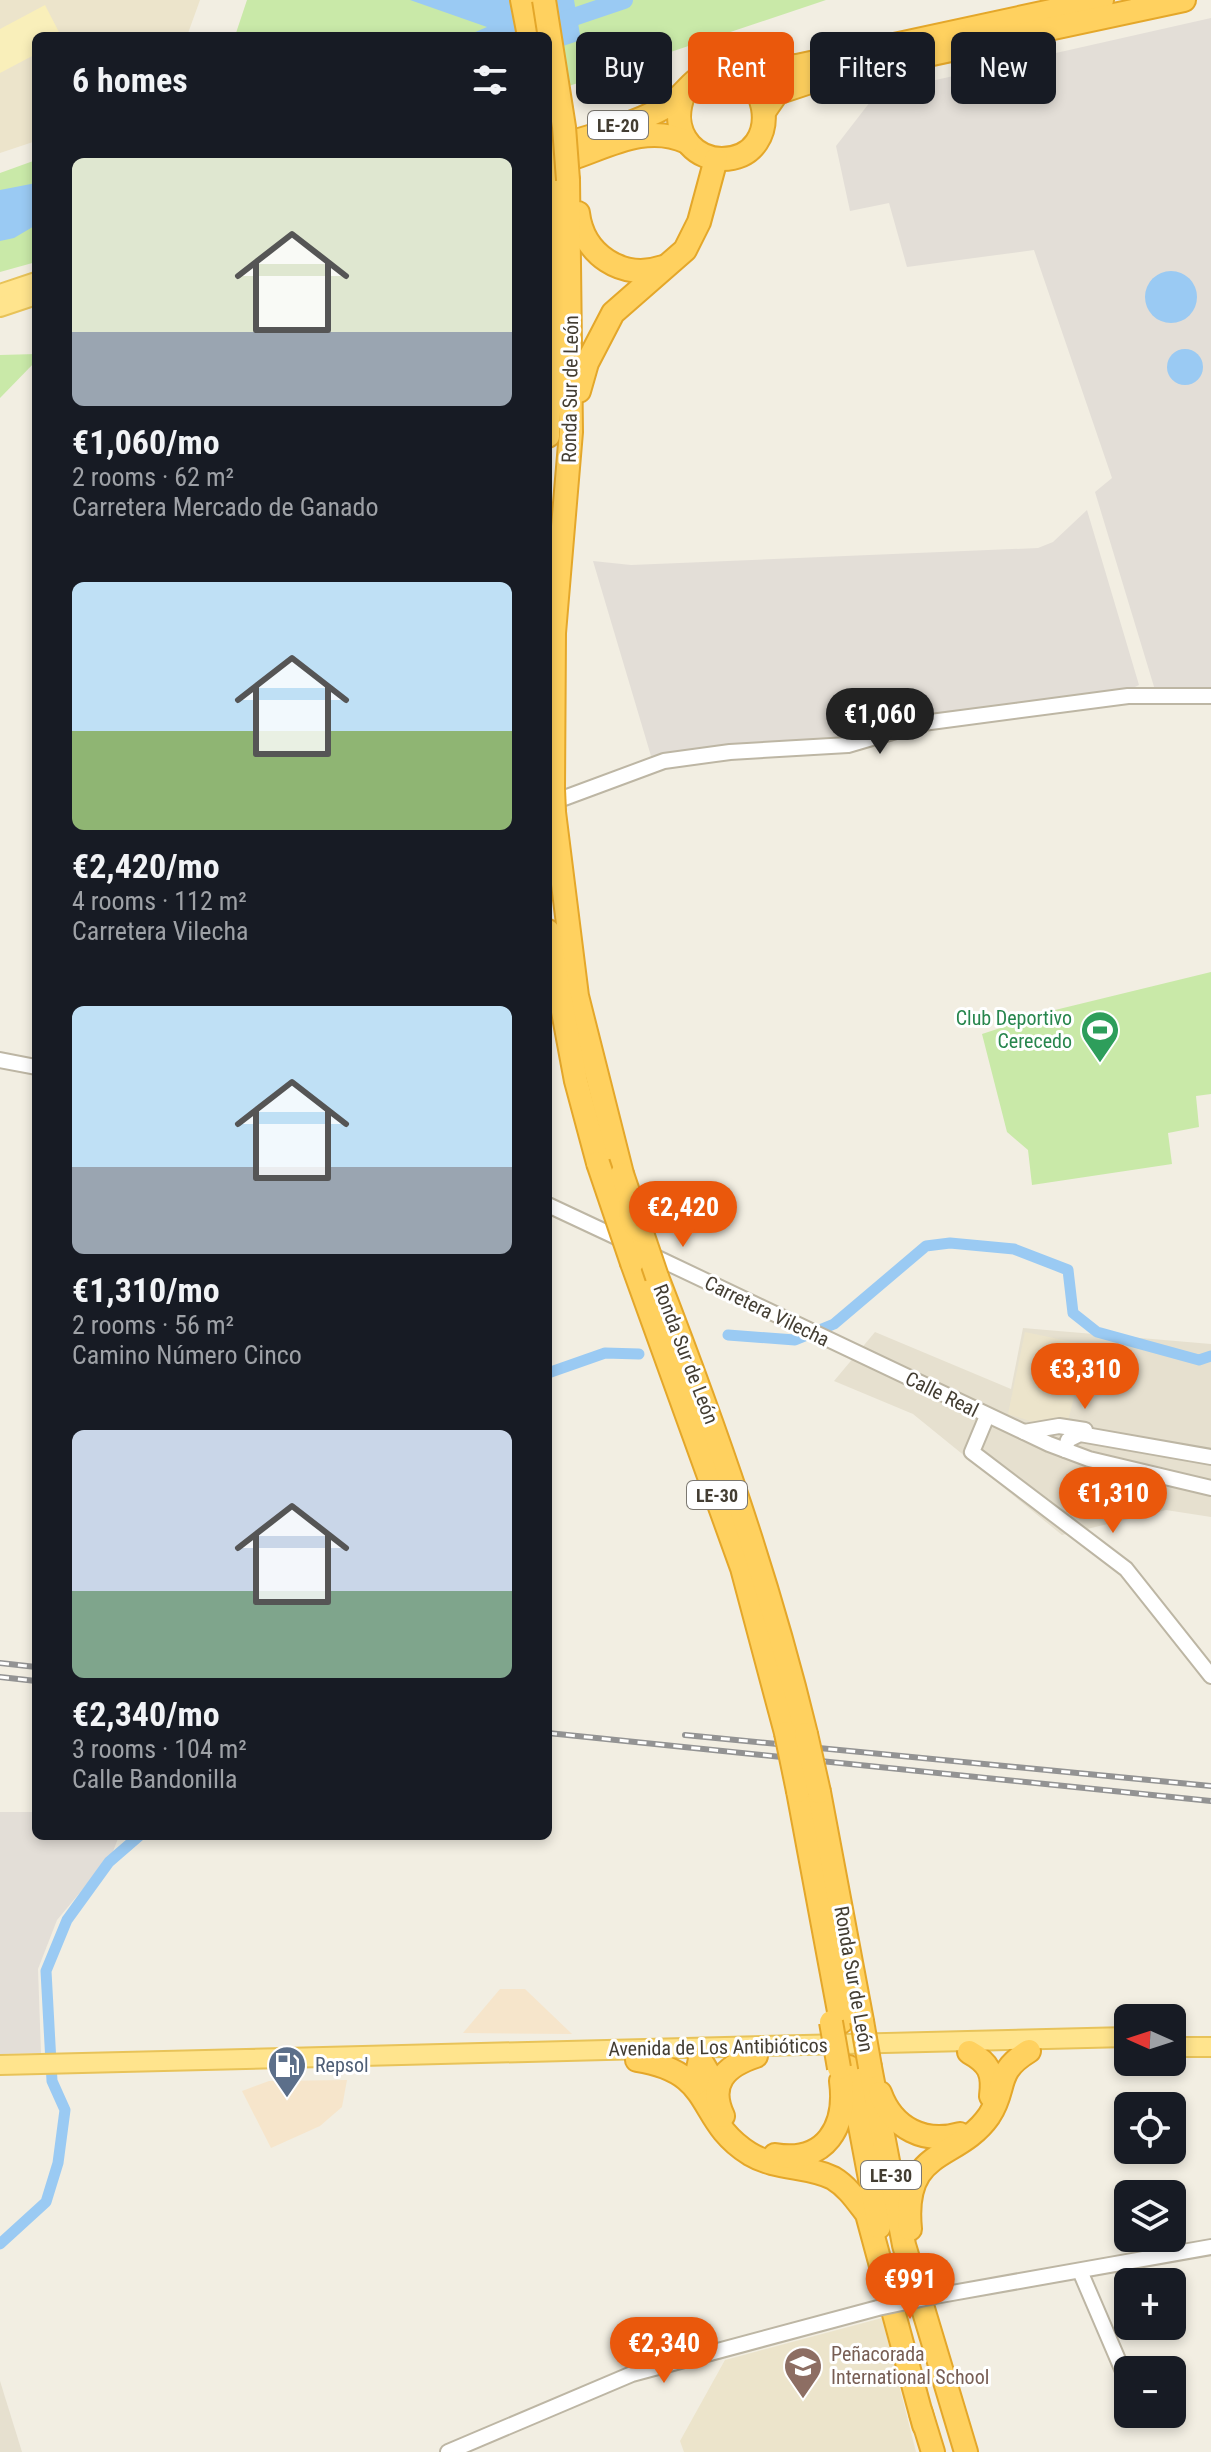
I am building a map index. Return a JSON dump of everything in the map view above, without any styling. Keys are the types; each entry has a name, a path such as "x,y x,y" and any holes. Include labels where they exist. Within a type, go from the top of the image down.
{"highway":[{"path":"522,0 528,32"},
{"name":"Ronda Sur de León","path":"544,0 549,32"},
{"path":"794,66 1102,0"},
{"path":"766,109 777,93 825,77 1184,0"},
{"name":"Ronda Sur de León","path":"552,51 564,127 555,181 552,341"},
{"path":"571,432 587,363 613,313 672,264 692,238 706,188 701,151 678,118 684,93 688,89"},
{"name":"LE-20","path":"552,147 653,112 684,93"},
{"path":"701,151 739,156 750,150 765,127 764,104"},
{"name":"LE-20","path":"552,164 641,135 666,134 701,151"},
{"path":"555,181 584,239 609,264 645,272 672,264"},
{"name":"Ronda Sur de León","path":"552,746 554,633 571,432 555,181"},
{"name":"Ronda Sur de León","path":"552,809 577,996 622,1174 657,1277 722,1448 759,1560 809,1792 843,2017 883,2246 933,2452"},
{"name":"Ronda Sur de León","path":"552,952 576,1081 598,1163 742,1568 796,1734"},
{"name":"Ronda Sur de León","path":"809,1792 843,2017"},
{"path":"969,2052 984,2061 999,2064 1029,2051"},
{"path":"706,2085 736,2062 756,2056"},
{"path":"700,2059 710,2114 748,2153 775,2166 831,2177 847,2189 867,2214 924,2425"},
{"path":"637,2060 664,2064 706,2085 723,2116 740,2136 760,2150 794,2158 814,2152 830,2139 840,2119 843,2097 853,2067"},
{"path":"853,2067 899,2124 922,2137 944,2138 962,2133 980,2118 991,2096 999,2064"},
{"path":"914,2282 909,2214 917,2181 934,2157 979,2129 991,2113 999,2064"},
{"name":"Ronda Sur de León","path":"853,2067 966,2452"}],"main road":[{"path":"0,294 32,283"},
{"path":"0,307 32,296"},
{"path":"1186,2036 1211,2035"},
{"path":"852,2044 885,2048 986,2047 999,2064 1018,2046 1114,2043"},
{"name":"Avenida de Los Antibióticos","path":"0,2065 852,2044 1114,2043"},
{"path":"1029,2051 1114,2044"},
{"path":"594,2050 687,2053 700,2059 707,2053 772,2051 804,2045"},
{"path":"1186,2047 1211,2047"},
{"name":"Avenida de Los Antibióticos","path":"453,2056 637,2060 969,2052"}],"street":[{"path":"552,802 664,761 730,752 848,745 923,723 1128,696 1211,696"},
{"path":"0,1060 32,1066"},
{"name":"Carretera Vilecha","path":"552,1207 858,1354"},
{"name":"Calle Real","path":"858,1354 1049,1444 1125,1469 1211,1488"},
{"path":"987,1416 972,1452 1126,1569 1211,1676"},
{"path":"1049,1444 1059,1426"},
{"path":"1024,1432 1059,1426 1211,1457"},
{"path":"1065,1450 1065,1443 1075,1435 1096,1435"},
{"path":"448,2452 632,2374 878,2308 1211,2247"},
{"path":"1080,2271 1116,2356"}],"shaded area":[{"path":"0,0 200,0 188,32 32,32 32,142 0,153"},
{"path":"1211,18 1211,687 1155,690 1095,492 1112,478 1034,250 907,267 889,203 850,211 836,146 868,104 935,104 935,80 951,76 951,104 1056,104 1056,53"},
{"path":"1087,510 1139,685 1131,689 954,711 857,736 651,756 593,561 631,565 1038,548 1053,542"},
{"path":"1023,1328 1211,1344 1211,1517 1166,1510 1062,1535 913,1414 834,1381 875,1332 1011,1389"},
{"path":"1025,1332 1087,1345 1068,1421 1039,1424 1008,1414"},
{"path":"0,1812 32,1812 32,1840 117,1840 112,1854 57,1920 38,1969 41,2053 0,2054"},
{"path":"500,1989 525,1989 572,2034 463,2033"},
{"path":"347,2080 342,2107 320,2126 271,2148 242,2091 269,2081"},
{"name":"Peñacorada International School","path":"882,2318 916,2452 684,2452 680,2441 725,2360"},
{"path":"0,2381 22,2452 0,2452"}],"green space":[{"path":"247,0 826,0 730,32 688,32 688,46 672,52 672,32 576,32 576,84 552,92 552,32 236,32"},
{"path":"32,161 32,263 0,272 0,173"},
{"path":"32,354 32,365 0,398 0,355"},
{"name":"Club Deportivo Cerecedo","path":"1211,972 1211,1094 1196,1096 1199,1127 1168,1133 1172,1164 1032,1185 1028,1150 1007,1132 982,1034 1055,1010"}],"sand":[{"path":"45,5 59,32 32,32 32,56 0,73 0,29"}],"water":[{"path":"410,0 574,0 580,32 576,32 576,42 552,50 552,32 475,32 487,27"},
{"path":"32,184 32,227 14,238 0,241 0,190"},
{"path":"1171,271 1189,279 1197,297 1189,315 1171,323 1153,315 1145,297 1153,279"},
{"path":"1185,349 1198,354 1203,367 1198,380 1185,385 1172,380 1167,367 1172,354"}],"waterway":[{"path":"553,24 624,0"},
{"path":"728,1335 795,1340 834,1324 926,1246 950,1243 1014,1249 1068,1270 1073,1313 1097,1332 1199,1360 1211,1356"},
{"path":"552,1372 605,1353 639,1354"},
{"path":"0,2244 46,2202 58,2163 65,2110 52,2081 46,1971 67,1920 109,1862 134,1840"}],"railway":[{"path":"0,1663 32,1667"},
{"path":"0,1677 32,1681"},
{"path":"552,1733 1211,1801"},
{"path":"685,1735 1211,1786"}],"place":[{"name":"Club Deportivo Cerecedo","path":"1100,1064"},
{"name":"Repsol","path":"287,2099"},
{"name":"Peñacorada International School","path":"803,2400"}]}
